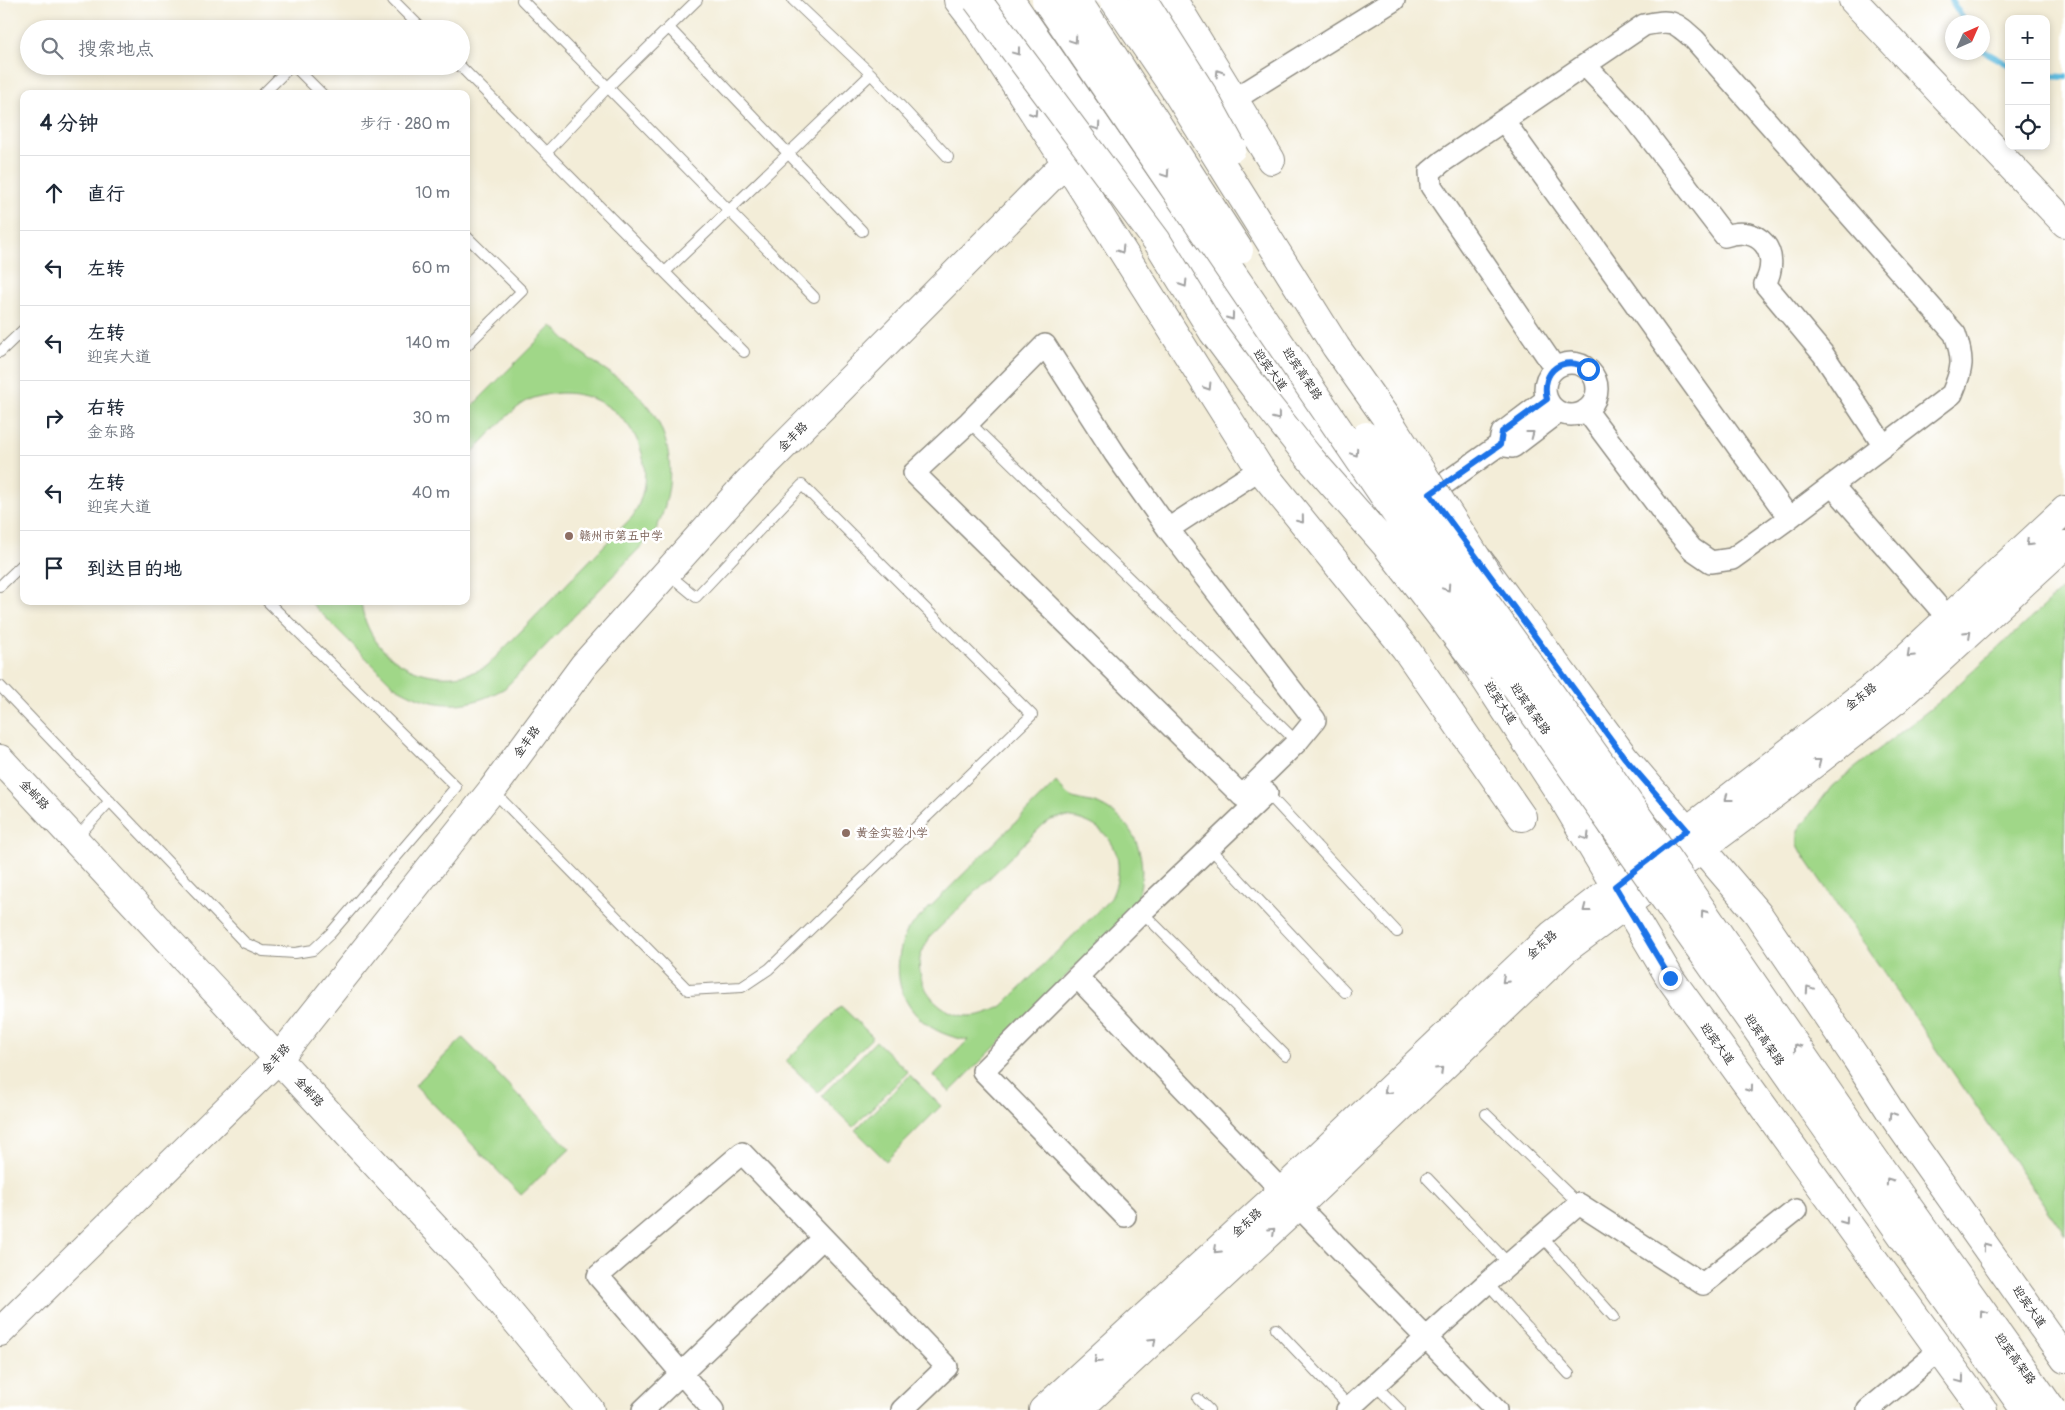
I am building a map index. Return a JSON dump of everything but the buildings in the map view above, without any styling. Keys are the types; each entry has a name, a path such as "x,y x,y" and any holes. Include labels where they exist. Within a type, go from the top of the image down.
{"main road":[{"path":"958,0 975,22 1066,162 1260,469 1405,648 1522,817"},
{"path":"977,0 1157,241 1214,332 1266,403 1308,456 1385,544 1524,724 1645,872"},
{"name":"迎宾大道","path":"1010,0 1142,194 1413,569 1561,795 1670,978 1983,1410"},
{"name":"迎宾高架路","path":"1046,0 1478,634 2025,1410"},
{"name":"迎宾高架路","path":"1077,0 1312,362 1607,772 1870,1154 2052,1410"},
{"path":"1114,0 1172,85 1336,347 1394,429 1475,554 1607,772"},
{"name":"迎宾大道","path":"1123,0 1222,144 1430,494 1624,757 1758,914 1896,1120 2065,1359"},
{"path":"1143,0 1202,95 1253,184 1336,347"},
{"path":"1173,0 1271,160"},
{"path":"1853,0 2065,223"},
{"name":"金丰路","path":"0,1332 278,1059 492,790 584,665 748,482 1066,162"},
{"name":"金东路","path":"1773,780 2065,510"},
{"name":"金东路","path":"1078,1410 1553,934 1620,895 1773,780 1896,700 2065,544"},
{"name":"金邮路","path":"0,759 474,1270 590,1410"},
{"name":"金东路","path":"1043,1410 1290,1198"}],"street":[{"path":"1235,99 1394,0"},
{"path":"1555,368 1431,186 1430,172 1644,25 1665,21 1679,26 1701,47 1955,334 1962,356 1959,376 1952,394 1732,559 1711,562 1692,549 1586,410"},
{"path":"1585,66 1633,116 1725,236 1735,232 1746,233 1756,236 1764,244 1770,253 1772,264 1765,284 1823,354 1884,446"},
{"path":"1504,121 1789,518"},
{"path":"1045,344 1115,454 1168,529 1315,720 1297,742 1242,796 914,473 969,422 1045,344"},
{"path":"1575,362 1588,369 1593,375 1597,390 1592,405 1586,410 1573,415 1553,405 1546,382 1555,368 1561,364 1575,362"},
{"path":"1430,494 1500,445 1513,447 1553,405"},
{"path":"1168,529 1260,469"},
{"path":"1832,485 1948,618"},
{"path":"1125,1216 983,1071 1142,912 1267,793"},
{"path":"1077,977 1496,1410"},
{"path":"713,1410 598,1276 742,1153 947,1367 902,1410"},
{"path":"1349,1408 1487,1283 1579,1204 1703,1284 1796,1210"},
{"path":"644,1410 823,1238"},
{"path":"1868,1410 1939,1351"}],"lane":[{"path":"393,0 413,20"},
{"path":"522,0 814,297"},
{"path":"546,152 697,0"},
{"path":"793,0 871,74 948,157"},
{"path":"669,28 862,231"},
{"path":"665,272 871,74"},
{"path":"267,90 283,75"},
{"path":"302,75 318,90"},
{"path":"469,75 744,352"},
{"path":"470,240 522,291 470,342"},
{"path":"0,352 20,332"},
{"path":"969,422 1297,742"},
{"path":"492,790 688,990 742,987 769,969 1032,715 802,485 696,597 666,572"},
{"path":"0,586 20,567"},
{"path":"0,686 245,942 263,951 295,953 313,950 330,934 456,787 271,605"},
{"path":"1267,793 1397,932"},
{"path":"75,839 110,801"},
{"path":"1210,848 1345,992"},
{"path":"1142,912 1286,1056"},
{"path":"1486,1114 1579,1204"},
{"path":"1427,1178 1510,1265"},
{"path":"1542,1237 1614,1317"},
{"path":"1487,1283 1569,1374"},
{"path":"1276,1329 1349,1408"},
{"path":"1374,1384 1400,1410"},
{"path":"1198,1399 1209,1410"}],"green space":[{"path":"552,326 573,346 630,387 649,407 659,423 665,440 669,458 670,477 662,514 655,532 505,688 476,701 449,704 435,703 407,693 393,685 313,605 362,605 366,622 376,641 389,656 406,667 425,674 445,676 466,674 486,667 633,516 643,490 644,465 638,442 626,422 608,406 586,396 561,393 534,398 517,408 470,455 470,408"},
{"path":"2065,587 2065,1235 1805,858 1798,845 1798,830 1832,786 1938,703"},
{"path":"1056,782 1071,797 1098,804 1113,812 1133,835 1138,848 1142,878 1134,908 950,1092 933,1076 968,1040 948,1035 931,1027 917,1015 906,1001 900,985 898,968 901,949 908,929","holes":["1062,817 1078,819 1103,832 1111,842 1116,854 1118,868 1117,883 1111,898 1002,1006 986,1013 969,1016 959,1015 940,1005 926,989 920,969 920,958 930,937 1043,825 1051,820"]},
{"path":"841,1006 873,1037 818,1092 786,1061"},
{"path":"463,1038 570,1149 521,1195 415,1085"},
{"path":"876,1041 908,1072 853,1127 821,1096"},
{"path":"910,1075 941,1106 886,1161 855,1130"}],"waterway":[{"path":"1951,0 1961,15"},
{"path":"1990,54 2005,63"},
{"path":"2050,76 2065,77"}],"place":[{"name":"赣州市第五中学","path":"569,536"},
{"name":"黄金实验小学","path":"846,833"}],"route":[{"path":"1588,369 1575,362 1561,364 1555,368 1549,374 1546,382 1545,391 1547,399 1502,432 1500,445 1430,494 1624,757 1687,830 1615,886 1670,978"}]}
